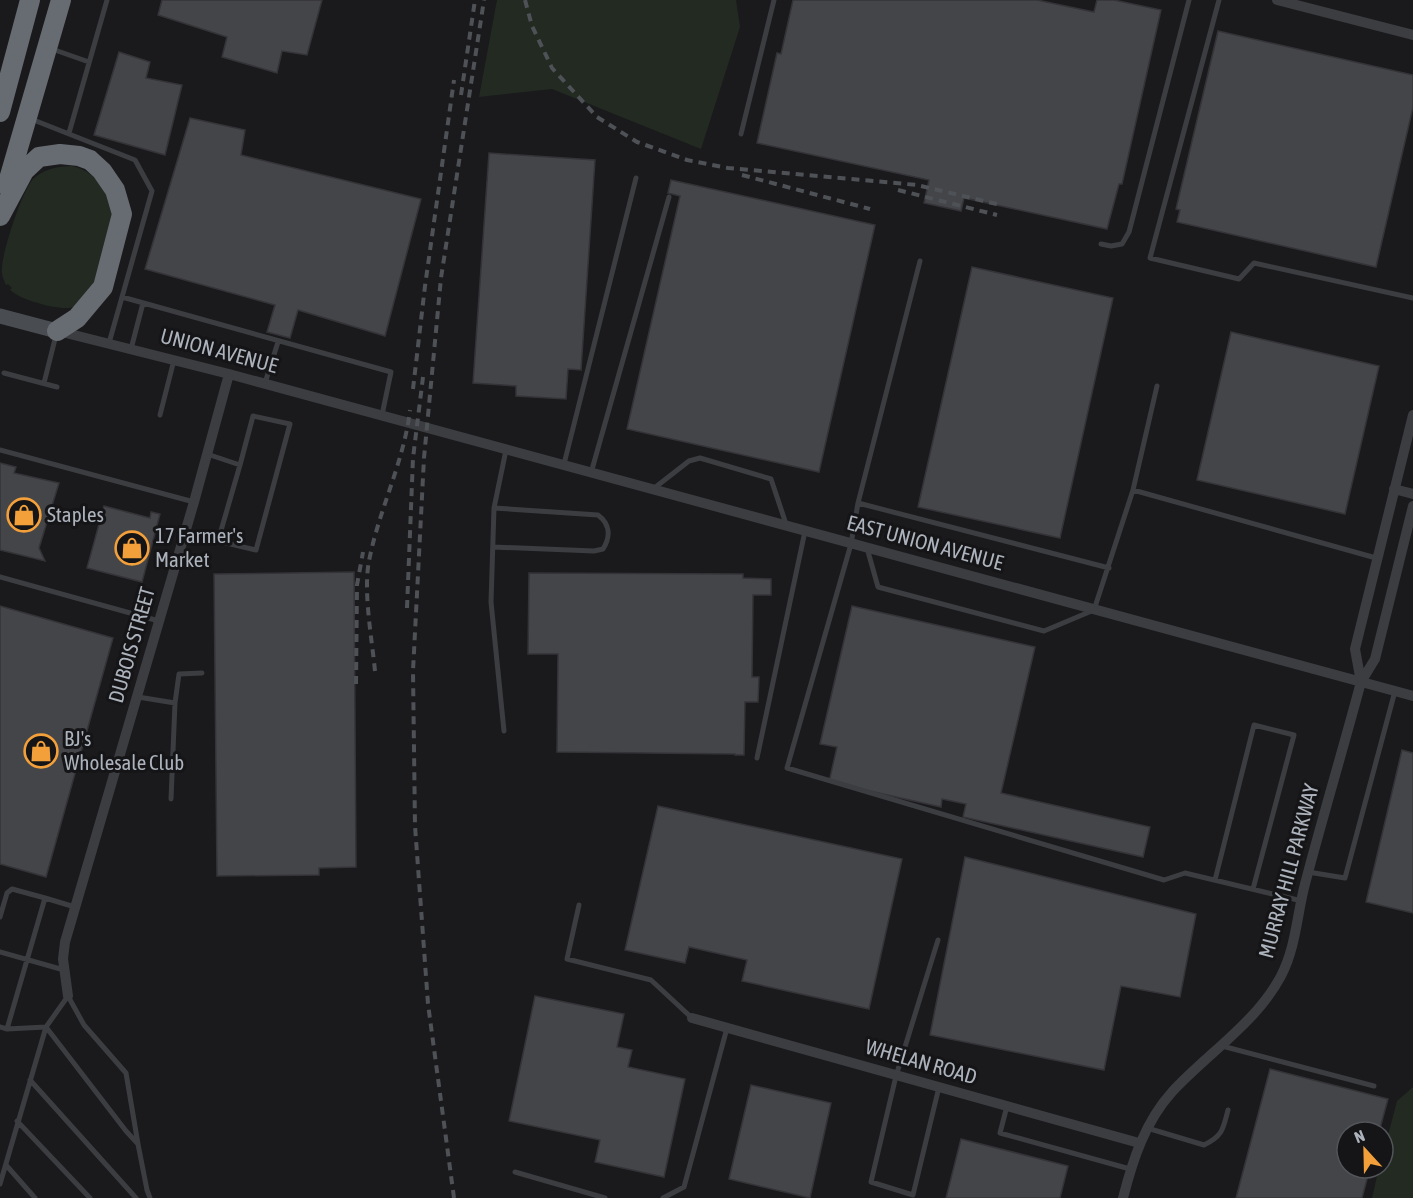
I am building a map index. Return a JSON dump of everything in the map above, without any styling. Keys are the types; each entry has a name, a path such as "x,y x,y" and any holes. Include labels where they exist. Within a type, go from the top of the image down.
{"highway":[{"path":"0,49 29,0"},
{"path":"0,112 29,0"},
{"path":"0,209 61,0"},
{"path":"0,216 24,171 39,157 60,154 90,160 102,171 115,190 122,214 103,287 77,318 57,331"}],"street":[{"path":"1277,0 1413,35"},
{"name":"UNION AVENUE","path":"0,316 229,374 426,429"},
{"name":"DUBOIS STREET","path":"68,996 63,950 138,697 229,374"},
{"name":"MURRAY HILL PARKWAY","path":"1361,681 1354,649 1413,415"},
{"name":"EAST UNION AVENUE","path":"426,429 1413,696"},
{"path":"1394,489 1413,494"},
{"name":"MURRAY HILL PARKWAY","path":"1123,1198 1139,1143 1172,1092 1258,1009 1282,974 1292,945 1308,872 1361,681 1375,659 1413,506"},
{"name":"WHELAN ROAD","path":"692,1018 1139,1143"}],"lane":[{"path":"69,133 107,0"},
{"path":"741,134 774,0"},
{"path":"1101,244 1111,246 1122,244 1128,232 1189,0"},
{"path":"1219,0 1150,258 1239,279 1254,263 1413,298"},
{"path":"47,47 89,62"},
{"path":"27,118 135,160 152,191 109,344"},
{"path":"563,466 636,178"},
{"path":"591,473 669,197"},
{"path":"920,261 858,503 851,544 788,768 1164,880 1185,873 1302,901"},
{"path":"122,297 391,372 381,416"},
{"path":"131,349 143,303"},
{"path":"44,383 57,331"},
{"path":"264,384 278,342"},
{"path":"160,415 174,360"},
{"path":"4,373 57,387"},
{"path":"867,548 879,587 1044,631 1094,610 1133,490 1158,386"},
{"path":"253,416 290,424 256,550 218,541 240,465 253,416"},
{"path":"0,450 194,502"},
{"path":"504,731 491,602 494,508 506,450"},
{"path":"207,454 240,465"},
{"path":"652,490 689,461 700,458 771,479 786,526"},
{"path":"1133,490 1376,558"},
{"path":"858,503 1109,567"},
{"path":"493,547 594,551 603,549 607,543 608,528 605,520 598,515 494,508"},
{"path":"757,758 805,531"},
{"path":"0,577 159,621"},
{"path":"171,799 175,704 179,674 202,673"},
{"path":"1308,872 1345,878 1395,691"},
{"path":"138,697 175,704"},
{"path":"1215,880 1254,726 1294,735 1252,889"},
{"path":"0,917 7,893 12,889 75,907"},
{"path":"7,1029 45,898"},
{"path":"579,906 567,959 651,980 692,1018"},
{"path":"938,940 896,1076 871,1182 913,1195 939,1088"},
{"path":"0,952 64,970"},
{"path":"0,1184 46,1027 68,996 84,1025 126,1073 150,1198"},
{"path":"0,1027 7,1029 46,1027"},
{"path":"46,1027 138,1144"},
{"path":"663,1198 684,1187 727,1028"},
{"path":"1220,1046 1374,1086"},
{"path":"30,1080 138,1198 147,1190"},
{"path":"1007,1106 1000,1133 1130,1169"},
{"path":"1147,1128 1204,1145 1215,1140 1221,1133 1228,1110"},
{"path":"17,1120 90,1198"},
{"path":"6,1165 35,1198"},
{"path":"515,1172 604,1198"}],"shaded area":[{"path":"497,0 736,0 740,27 701,149 552,89 479,97"},
{"path":"72,166 88,172 101,183 109,198 112,220 96,277 90,290 75,306 63,308 35,302 14,293 8,284 6,285 2,269 9,235 33,179 46,170"},
{"path":"1413,1087 1413,1198 1372,1198 1376,1180 1395,1180 1395,1120 1392,1120 1397,1101"}],"building":[{"path":"162,0 322,0 307,55 282,51 277,73 222,57 227,37 158,15"},
{"path":"793,0 1037,0 1094,12 1097,0 1114,0 1161,10 1122,184 1119,184 1107,229 964,198 961,211 924,203 929,180 757,143 777,53 781,54"},
{"path":"1218,31 1413,75 1413,107 1376,267 1177,222 1180,210 1176,209"},
{"path":"119,52 150,62 146,78 182,85 165,155 94,135"},
{"path":"190,118 245,130 241,155 421,199 385,336 298,310 290,338 267,332 275,305 145,269"},
{"path":"489,153 595,160 581,370 568,369 566,399 516,396 516,386 473,383"},
{"path":"671,180 875,225 819,472 627,429 680,196 668,193"},
{"path":"972,267 1113,298 1060,538 918,507"},
{"path":"1231,332 1379,366 1345,514 1197,480"},
{"name":"Staples","path":"0,463 16,467 14,473 59,483 39,548 45,561 0,550"},
{"path":"104,506 150,518 151,512 160,514 142,582 87,568"},
{"path":"354,572 356,867 319,868 319,875 217,876 214,574"},
{"path":"529,573 743,574 743,578 771,579 771,595 753,595 752,677 759,677 758,702 745,702 744,755 557,752 558,654 528,654"},
{"name":"BJ's Wholesale Club","path":"0,606 113,638 46,877 0,864"},
{"path":"852,606 1035,647 1001,793 1150,827 1143,857 963,817 966,804 942,799 941,807 829,782 837,747 820,744"},
{"path":"1402,750 1413,753 1413,913 1366,902"},
{"path":"658,806 902,859 869,1009 742,981 747,960 689,947 685,963 625,950"},
{"path":"965,857 1196,914 1180,997 1121,986 1104,1070 930,1035"},
{"path":"535,996 624,1014 617,1047 632,1050 628,1067 685,1079 664,1177 595,1162 600,1140 509,1121"},
{"path":"1270,1069 1388,1099 1382,1120 1335,1120 1335,1180 1367,1180 1362,1198 1236,1198"},
{"path":"751,1085 831,1103 810,1198 729,1179"},
{"path":"961,1139 1068,1166 1060,1198 946,1198"}],"railway":[{"path":"461,95 475,0"},
{"path":"454,1198 428,1004 415,826 413,671 424,458 441,278 484,0"},
{"path":"525,0 532,26 552,68 597,117 637,142 687,160 728,168 917,185 1001,205"},
{"path":"413,389 454,80"},
{"path":"742,175 870,209"},
{"path":"898,190 997,215"},
{"path":"407,608 413,458 423,377"},
{"path":"375,671 367,601 367,573 373,542 397,467 410,410"},
{"path":"356,684 357,585 363,552"}],"place":[{"name":"Staples","path":"24,515"},
{"name":"17 Farmer's Market","path":"132,548"},
{"name":"BJ's Wholesale Club","path":"41,751"}]}
